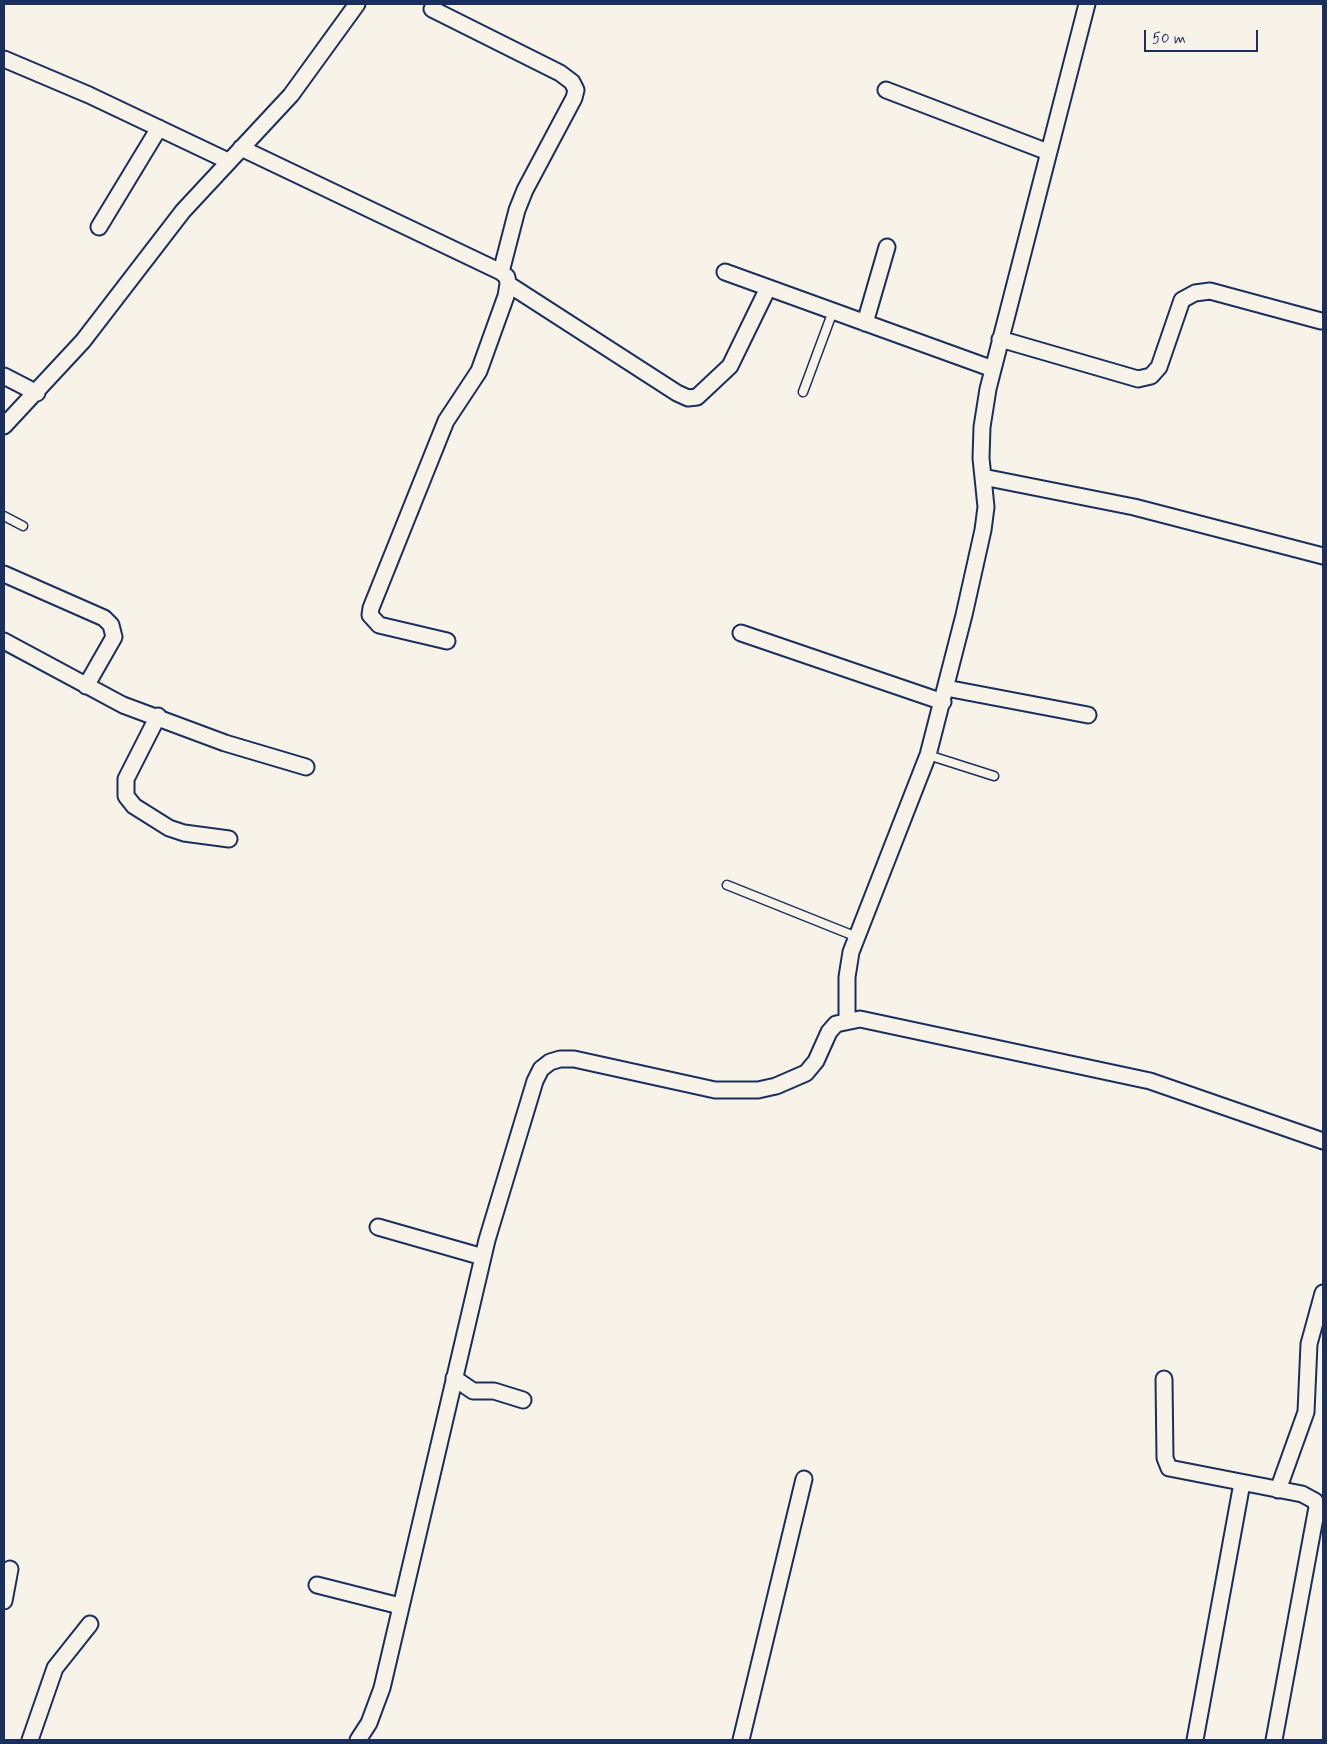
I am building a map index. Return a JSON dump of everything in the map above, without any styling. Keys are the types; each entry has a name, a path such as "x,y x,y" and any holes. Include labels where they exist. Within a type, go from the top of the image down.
{"street":[{"path":"4,426 83,341 182,211 291,95 357,4"},
{"path":"847,1021 847,978 851,952 928,755 983,530 986,507 982,427 993,369 1087,4"},
{"path":"432,9 560,74 572,82 576,90 574,98 525,190 517,210 504,278 506,296 479,370 446,421 370,608 370,615 379,625 447,641"},
{"path":"4,59 89,95 228,161"},
{"path":"886,90 1048,152"},
{"path":"99,227 159,128"},
{"path":"240,148 504,278 676,393 688,398 698,397 730,366 768,288"},
{"path":"865,323 887,247"},
{"path":"725,272 993,369"},
{"path":"1000,339 1138,379 1151,376 1159,367 1182,300 1195,293 1210,291 1321,321"},
{"path":"4,376 36,393"},
{"path":"983,477 1134,507 1323,556"},
{"path":"4,574 104,618 112,625 114,637 86,686"},
{"path":"741,633 944,695 1088,716"},
{"path":"4,641 123,704 225,743 306,767"},
{"path":"158,716 126,779 126,796 134,806 169,828 184,833 229,839"},
{"path":"358,1740 369,1723 382,1688 483,1257 535,1080 542,1069 550,1062 560,1059 574,1059 715,1090 758,1090 776,1086 806,1073 816,1061 829,1032 836,1024 860,1019 893,1024 1150,1081 1323,1141"},
{"path":"378,1227 483,1257"},
{"path":"1278,1490 1306,1412 1310,1344 1323,1293"},
{"path":"454,1378 473,1392 494,1391 523,1400"},
{"path":"1164,1379 1166,1464 1169,1468 1310,1497 1317,1507 1274,1740"},
{"path":"741,1740 804,1479"},
{"path":"1194,1740 1242,1483"},
{"path":"4,1602 10,1569"},
{"path":"317,1585 400,1606"},
{"path":"30,1740 55,1668 90,1624"}],"lane":[{"path":"803,392 833,311"},
{"path":"4,516 23,526"},
{"path":"928,755 994,776"},
{"path":"727,885 857,937"}]}
